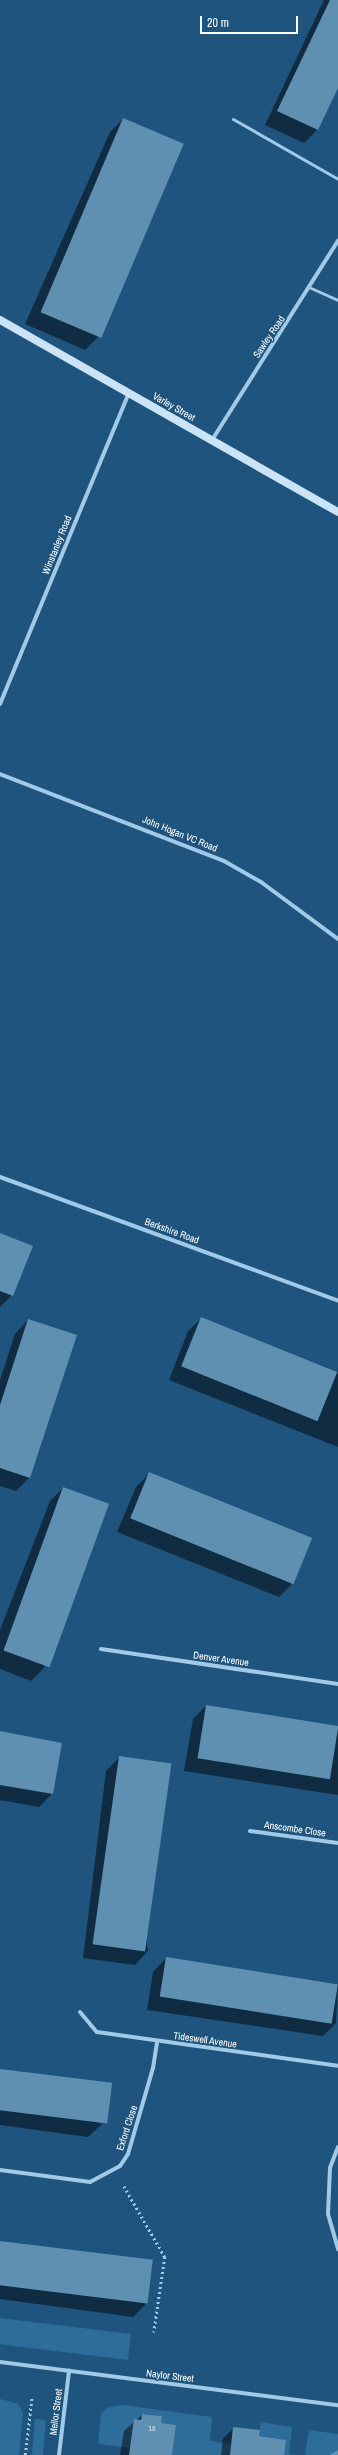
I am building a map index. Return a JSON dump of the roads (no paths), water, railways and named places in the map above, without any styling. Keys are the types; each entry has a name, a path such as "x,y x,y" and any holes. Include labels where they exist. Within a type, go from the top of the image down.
{"street":[{"name":"Sawley Road","path":"212,441 311,288 338,241"},
{"name":"Varley Street","path":"0,320 338,512"},
{"name":"Winstanley Road","path":"0,704 129,393"},
{"name":"John Hogan VC Road","path":"0,774 224,861 261,882 338,939"},
{"name":"Berkshire Road","path":"0,1177 338,1301"},
{"name":"Denver Avenue","path":"101,1649 338,1684"},
{"name":"Anscombe Close","path":"250,1831 338,1843"},
{"name":"Tideswell Avenue","path":"80,2012 97,2032 157,2042 338,2066"},
{"name":"Exford Close","path":"0,2170 90,2182 114,2170 128,2154 153,2068 157,2042"},
{"path":"338,2147 330,2168 328,2214 338,2250"},
{"name":"Naylor Street","path":"0,2362 338,2405"},
{"name":"Mellor Street","path":"58,2455 69,2371"}],"lane":[{"path":"233,119 338,179"},
{"path":"311,288 338,300"}]}
